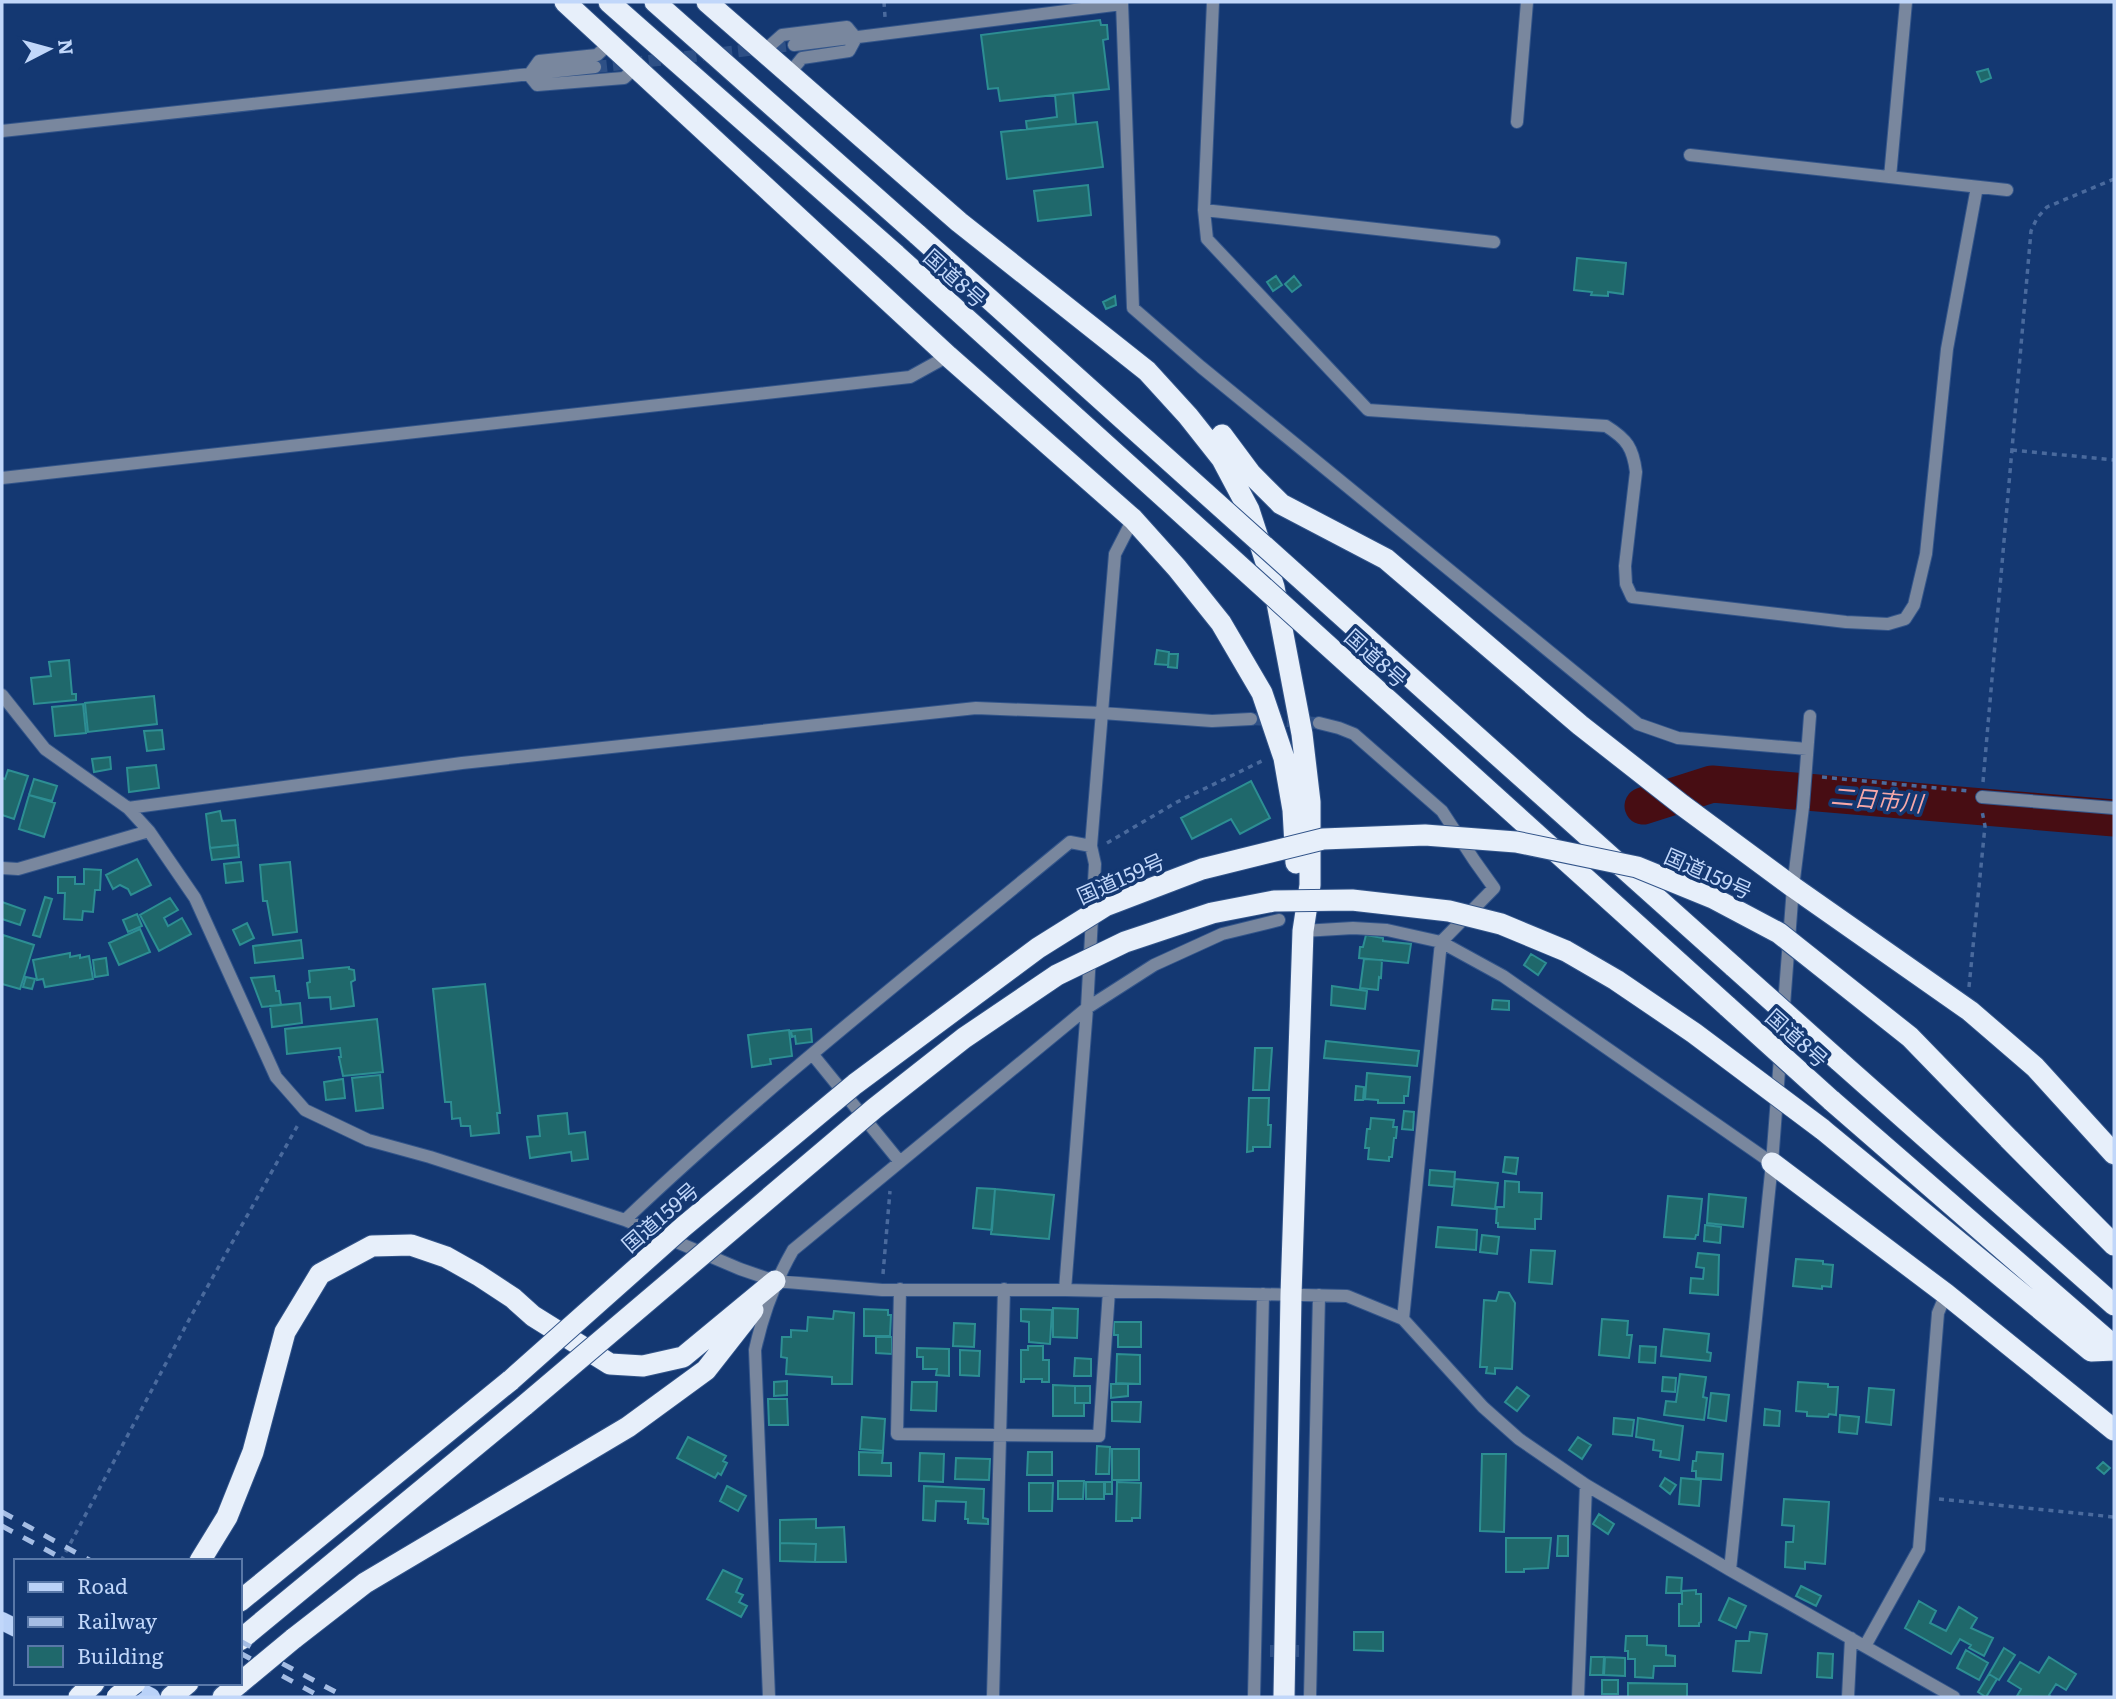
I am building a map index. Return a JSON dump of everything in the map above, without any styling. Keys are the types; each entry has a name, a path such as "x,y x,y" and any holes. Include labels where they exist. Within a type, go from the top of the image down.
{"highway":[{"path":"565,2 948,355 1133,519 1221,623 1262,694 1284,758 1293,810 1297,884 1303,931"},
{"name":"国道8号","path":"609,2 896,255 1831,1100 2114,1348"},
{"name":"国道8号","path":"655,2 2114,1306"},
{"path":"707,2 959,222 1147,371 1196,406 1251,474 1281,504 1386,559 1580,725 1682,805 1793,887 1970,1011 2035,1067 2114,1154"},
{"path":"1147,371 1222,459 1249,510 1274,587 1302,734 1310,802 1310,886 1303,931 1291,1295 1283,1697"},
{"name":"国道159号","path":"242,1599 511,1380 683,1227 855,1084 1038,948 1105,906 1202,869 1323,839 1425,835 1516,842 1637,867 1713,898 1779,933 1910,1037 2114,1245"},
{"path":"242,1638 524,1405 885,1100 964,1038 1057,975 1125,942 1212,913 1274,901 1352,900 1449,911 1501,924 1555,946 1616,980 1694,1032 1822,1129 2091,1351 2114,1348"},
{"path":"2008,1139 2086,1198 2114,1225"},
{"path":"1772,1163 1945,1294 2114,1430"},
{"path":"201,1559 228,1517 253,1452 285,1332 320,1274 372,1246 411,1245 446,1257 478,1275 513,1298 533,1316 610,1364 643,1366 683,1357 775,1281"},
{"path":"242,1681 365,1583 628,1427 706,1370 775,1281"},
{"path":"79,1697 92,1685"},
{"path":"117,1697 132,1685"},
{"path":"171,1697 186,1685"},
{"path":"223,1697 238,1685"}],"main road":[{"path":"128,1685 151,1697"}],"street":[{"path":"1213,2 1203,210 1207,239 1368,410 1606,426 1624,437 1634,457 1636,472 1625,566 1626,584 1632,597 1846,622 1888,624 1905,619 1914,605 1926,554 1947,349 1977,187"},
{"path":"1517,122 1527,2"},
{"path":"1890,177 1906,2"},
{"path":"794,45 1122,3 1133,308 1638,724 1678,738 1807,749"},
{"path":"764,51 782,34 847,27 856,38"},
{"path":"789,74 802,58 849,51 856,38"},
{"path":"529,75 539,61 597,55 609,44"},
{"path":"2,131 595,68"},
{"path":"529,75 537,85 624,78 635,68"},
{"path":"1690,155 2007,190"},
{"path":"1203,210 1494,242"},
{"path":"2,478 910,377 948,355"},
{"path":"1065,1290 1087,1008 1095,864 1091,846 1115,554 1133,519"},
{"path":"4,701 45,749 128,808 149,831 195,898 276,1077 304,1110 368,1140 430,1157 625,1220 775,1281 882,1290 1004,1289 1347,1296 1403,1319 1492,1415 1519,1439 1586,1485 1954,1697"},
{"path":"128,808 462,764 976,708 1212,721 1251,719"},
{"path":"1730,1570 1772,1163 1793,887 1810,716"},
{"path":"1318,723 1354,734 1442,811 1494,888 1441,942 1403,1319"},
{"path":"1982,797 2114,808"},
{"path":"2,867 18,869 149,831"},
{"path":"625,1220 683,1165 1070,842 1091,846"},
{"path":"769,1697 755,1350 775,1281 793,1250 1087,1008 1154,965 1222,934 1279,920"},
{"path":"1303,931 1353,928 1387,930 1441,942 1503,976 1772,1163"},
{"path":"813,1055 896,1165"},
{"path":"900,1289 897,1434 1099,1436 1109,1291"},
{"path":"993,1697 1004,1289"},
{"path":"1254,1697 1263,1294"},
{"path":"1865,1646 1919,1549 1938,1313 1945,1294"},
{"path":"1310,1697 1305,1652 1319,1295"},
{"path":"1578,1697 1586,1485"},
{"path":"1848,1697 1851,1638"},
{"path":"1255,1650 1270,1651"}],"path":[{"path":"1805,775 1973,791 1982,797 2031,231 2037,218 2047,207 2114,179"},
{"path":"2011,450 2114,460"},
{"path":"1091,846 1111,843 1177,802 1264,760"},
{"path":"1970,1011 1969,984 1985,827 1982,813"},
{"path":"62,1559 190,1318 297,1128 304,1110"},
{"path":"882,1290 896,1165"},
{"path":"1923,1497 2114,1517"}],"building":[{"path":"1100,20 1101,25 1107,25 1108,39 1103,40 1109,89 1000,101 998,88 988,89 981,35"},
{"path":"1988,69 1991,78 1981,82 1977,72"},
{"path":"1073,93 1076,124 1027,129 1026,121 1057,117 1055,95"},
{"path":"1097,122 1103,167 1007,179 1001,132"},
{"path":"1088,185 1091,215 1038,221 1034,191"},
{"path":"1577,258 1626,263 1623,294 1608,292 1608,296 1591,295 1592,292 1574,290"},
{"path":"1276,276 1282,285 1273,291 1267,282"},
{"path":"1294,276 1301,285 1292,292 1285,284"},
{"path":"1115,296 1116,305 1106,309 1103,302"},
{"path":"1157,650 1169,652 1168,665 1155,664"},
{"path":"1169,654 1178,654 1177,668 1168,667"},
{"path":"69,660 72,694 76,694 76,700 34,704 31,678 51,676 49,662"},
{"path":"154,696 157,724 88,732 85,703"},
{"path":"83,704 86,733 55,736 52,707"},
{"path":"162,730 164,749 147,751 144,731"},
{"path":"110,757 111,769 94,772 92,759"},
{"path":"156,765 159,788 129,792 127,768"},
{"path":"8,770 28,776 14,819 2,815 2,778 5,779"},
{"path":"34,779 57,786 52,801 29,795"},
{"path":"1251,781 1270,818 1240,834 1231,819 1192,839 1181,818"},
{"path":"29,795 55,803 44,837 19,829"},
{"path":"220,811 222,821 235,820 238,845 210,848 206,814"},
{"path":"238,845 239,857 212,860 210,848"},
{"path":"137,859 151,885 131,895 128,889 120,885 113,889 106,875"},
{"path":"241,862 243,881 226,883 224,864"},
{"path":"290,862 297,932 273,935 267,901 263,901 260,865"},
{"path":"84,869 101,870 100,890 95,890 93,912 83,911 82,920 64,919 65,893 58,893 58,877 75,877 75,884 84,884"},
{"path":"45,897 52,899 40,937 33,935"},
{"path":"170,898 178,910 164,918 168,926 182,918 191,934 159,951 140,915"},
{"path":"2,902 25,910 20,925 2,919"},
{"path":"137,914 142,926 128,932 123,920"},
{"path":"247,923 254,938 240,945 233,930"},
{"path":"140,929 150,952 119,965 109,943"},
{"path":"3,935 34,945 20,989 2,984"},
{"path":"1366,935 1383,938 1383,941 1411,944 1408,963 1359,958 1360,947 1363,947"},
{"path":"301,940 303,958 255,963 253,946"},
{"path":"70,953 70,957 89,956 93,979 45,987 43,979 37,980 33,960"},
{"path":"1531,954 1546,963 1538,975 1524,965"},
{"path":"106,958 108,975 95,977 93,960"},
{"path":"1364,959 1382,960 1378,990 1360,988"},
{"path":"349,967 354,970 355,980 351,982 354,1006 331,1009 330,997 309,998 309,971"},
{"path":"274,976 281,1005 262,1007 251,978"},
{"path":"26,977 35,979 32,989 23,987"},
{"path":"485,984 500,1113 497,1113 499,1133 471,1136 470,1126 461,1126 460,1118 452,1119 451,1102 445,1102 433,989"},
{"path":"1332,986 1367,991 1365,1009 1331,1005"},
{"path":"1493,1000 1509,1001 1509,1010 1492,1009"},
{"path":"300,1003 302,1023 272,1027 270,1006"},
{"path":"377,1019 383,1072 343,1076 340,1048 287,1054 285,1029"},
{"path":"811,1029 812,1042 796,1044 791,1031"},
{"path":"789,1030 792,1056 770,1059 771,1064 752,1067 748,1035"},
{"path":"1326,1041 1419,1051 1417,1066 1324,1058"},
{"path":"1255,1048 1272,1048 1269,1090 1253,1090"},
{"path":"1367,1073 1410,1077 1408,1096 1404,1096 1404,1103 1378,1103 1378,1100 1365,1099"},
{"path":"380,1075 383,1108 356,1111 352,1078"},
{"path":"343,1079 345,1098 326,1100 324,1082"},
{"path":"1356,1086 1364,1087 1363,1100 1355,1100"},
{"path":"1249,1098 1269,1098 1268,1125 1271,1125 1270,1147 1253,1147 1253,1151 1247,1152"},
{"path":"1404,1111 1414,1112 1413,1130 1402,1129"},
{"path":"567,1113 569,1134 585,1132 588,1159 572,1161 571,1152 530,1158 527,1137 540,1136 538,1116"},
{"path":"567,1113 569,1134 585,1132 588,1159 572,1161 571,1152 530,1158 527,1137 540,1136 538,1116"},
{"path":"1371,1118 1394,1120 1393,1127 1397,1127 1389,1161 1368,1159 1369,1148 1365,1148"},
{"path":"1505,1157 1518,1158 1516,1174 1503,1172"},
{"path":"1430,1170 1455,1172 1454,1187 1429,1185"},
{"path":"1455,1179 1498,1183 1495,1209 1452,1205"},
{"path":"1505,1181 1519,1182 1519,1192 1542,1193 1541,1219 1535,1219 1535,1229 1498,1227 1497,1207 1504,1207"},
{"path":"977,1188 995,1189 992,1230 973,1228"},
{"path":"995,1189 1054,1195 1049,1239 991,1234"},
{"path":"1709,1194 1746,1198 1743,1227 1707,1223"},
{"path":"1668,1196 1702,1199 1698,1235 1695,1239 1664,1237"},
{"path":"1705,1225 1721,1227 1720,1243 1704,1241"},
{"path":"1438,1227 1477,1230 1476,1250 1436,1247"},
{"path":"1482,1235 1499,1237 1497,1254 1480,1252"},
{"path":"1531,1250 1555,1251 1552,1284 1529,1282"},
{"path":"1698,1253 1719,1255 1718,1295 1690,1293 1691,1278 1703,1279 1704,1268 1696,1267"},
{"path":"1796,1259 1823,1261 1823,1264 1833,1265 1831,1287 1822,1286 1822,1289 1793,1286"},
{"path":"1499,1292 1509,1293 1515,1303 1512,1369 1495,1368 1495,1374 1486,1373 1487,1367 1480,1367 1484,1300 1496,1301"},
{"path":"1053,1308 1078,1309 1077,1338 1053,1337"},
{"path":"864,1309 888,1310 888,1315 891,1315 890,1336 864,1336"},
{"path":"1021,1309 1052,1310 1050,1344 1029,1342 1029,1322 1021,1321"},
{"path":"834,1311 854,1313 852,1384 832,1384 832,1377 786,1374 787,1358 781,1357 782,1337 791,1337 791,1330 807,1331 808,1317 833,1319"},
{"path":"1602,1319 1628,1321 1627,1335 1632,1335 1629,1358 1599,1355"},
{"path":"1114,1322 1141,1322 1141,1347 1118,1347"},
{"path":"954,1323 975,1324 974,1347 953,1346"},
{"path":"1664,1329 1709,1334 1707,1352 1711,1353 1710,1361 1661,1356"},
{"path":"876,1337 892,1337 892,1354 876,1353"},
{"path":"1028,1346 1043,1346 1043,1360 1049,1360 1049,1382 1042,1382 1042,1379 1024,1379 1024,1382 1021,1382 1021,1350 1028,1350"},
{"path":"1640,1346 1656,1347 1655,1363 1639,1362"},
{"path":"917,1348 949,1349 949,1376 936,1375 937,1369 923,1369 923,1357 917,1357"},
{"path":"960,1350 980,1351 979,1376 960,1375"},
{"path":"1117,1354 1140,1355 1140,1384 1116,1383"},
{"path":"1075,1358 1091,1359 1091,1376 1074,1376"},
{"path":"1680,1374 1706,1377 1704,1420 1664,1415 1666,1401 1676,1402"},
{"path":"1663,1377 1676,1378 1675,1392 1662,1391"},
{"path":"787,1381 787,1395 774,1396 774,1382"},
{"path":"912,1382 937,1382 936,1411 911,1410"},
{"path":"1798,1382 1838,1387 1836,1415 1807,1416 1807,1412 1796,1411"},
{"path":"1111,1384 1128,1384 1128,1396 1111,1398"},
{"path":"1053,1385 1075,1386 1075,1403 1084,1403 1084,1416 1053,1416"},
{"path":"1075,1386 1090,1386 1090,1403 1075,1403"},
{"path":"1517,1387 1529,1396 1517,1411 1505,1402"},
{"path":"1869,1388 1894,1390 1891,1425 1866,1422"},
{"path":"1711,1393 1729,1395 1726,1421 1708,1418"},
{"path":"768,1399 787,1399 788,1425 769,1425"},
{"path":"1112,1402 1141,1402 1140,1422 1112,1421"},
{"path":"1765,1409 1780,1411 1779,1426 1764,1425"},
{"path":"1840,1415 1859,1417 1857,1434 1839,1432"},
{"path":"862,1417 885,1419 883,1451 860,1449"},
{"path":"1614,1418 1634,1420 1632,1436 1613,1434"},
{"path":"1638,1418 1683,1426 1679,1460 1660,1457 1661,1451 1653,1450 1654,1440 1636,1437"},
{"path":"688,1437 726,1456 723,1461 727,1463 721,1475 718,1473 715,1478 677,1458"},
{"path":"1578,1437 1591,1445 1582,1459 1569,1450"},
{"path":"1097,1446 1110,1447 1109,1474 1096,1474"},
{"path":"1112,1449 1139,1449 1139,1480 1112,1480"},
{"path":"859,1452 883,1453 882,1463 891,1463 891,1476 859,1475"},
{"path":"1028,1452 1052,1452 1052,1475 1027,1475"},
{"path":"1697,1452 1723,1454 1721,1480 1696,1478 1696,1471 1692,1471"},
{"path":"920,1453 944,1454 943,1482 919,1481"},
{"path":"1482,1454 1506,1454 1504,1532 1480,1531"},
{"path":"956,1458 990,1459 989,1480 955,1479"},
{"path":"2103,1462 2110,1468 2104,1474 2097,1468"},
{"path":"1665,1478 1676,1485 1670,1494 1660,1486"},
{"path":"1681,1478 1701,1480 1699,1506 1679,1504"},
{"path":"1058,1481 1084,1481 1083,1499 1058,1499"},
{"path":"1086,1482 1104,1482 1104,1499 1086,1499"},
{"path":"1105,1482 1112,1482 1112,1494 1105,1494"},
{"path":"1117,1482 1141,1483 1140,1518 1116,1521"},
{"path":"1029,1483 1053,1483 1052,1511 1029,1511"},
{"path":"727,1486 746,1496 738,1511 720,1501"},
{"path":"924,1486 984,1489 983,1518 988,1519 988,1524 968,1523 968,1519 965,1519 966,1502 936,1501 935,1521 923,1520"},
{"path":"1784,1499 1829,1502 1825,1564 1805,1562 1805,1569 1785,1567 1786,1542 1793,1542 1794,1526 1782,1525"},
{"path":"1599,1514 1614,1524 1608,1534 1593,1524"},
{"path":"816,1519 816,1528 844,1527 846,1562 815,1562 816,1544 780,1543 780,1520"},
{"path":"816,1519 816,1528 844,1527 846,1562 815,1562 816,1544 780,1543 780,1520"},
{"path":"1558,1536 1568,1536 1568,1556 1557,1556"},
{"path":"1506,1538 1551,1538 1548,1568 1506,1572"},
{"path":"780,1543 816,1544 815,1562 780,1561"},
{"path":"723,1570 742,1579 736,1592 743,1595 739,1602 747,1606 741,1617 707,1599"},
{"path":"1667,1577 1682,1578 1681,1593 1666,1593"},
{"path":"1801,1586 1821,1596 1816,1606 1796,1596"},
{"path":"1696,1590 1696,1594 1701,1594 1701,1622 1699,1626 1679,1626 1682,1591"},
{"path":"1729,1598 1746,1606 1736,1628 1719,1620"},
{"path":"1919,1601 1936,1611 1930,1623 1946,1631 1959,1607 1977,1618 1971,1628 1993,1638 1984,1656 1969,1648 1971,1645 1960,1639 1951,1654 1905,1628"},
{"path":"1354,1632 1383,1632 1383,1651 1354,1650"},
{"path":"1750,1632 1767,1634 1761,1673 1733,1671 1736,1641 1749,1641"},
{"path":"1626,1636 1647,1636 1647,1645 1666,1646 1666,1655 1675,1656 1675,1666 1654,1666 1653,1678 1635,1677 1635,1659 1628,1659 1628,1651 1625,1651"},
{"path":"2004,1648 2015,1655 1999,1680 1989,1674"},
{"path":"1966,1650 1988,1663 1979,1680 1957,1668"},
{"path":"1818,1653 1833,1654 1832,1678 1817,1677"},
{"path":"1591,1657 1604,1657 1603,1675 1590,1675"},
{"path":"1605,1657 1625,1658 1625,1676 1604,1675"},
{"path":"2049,1657 2076,1674 2066,1690 2056,1684 2049,1695 2051,1697 2017,1696 2021,1689 2008,1681 2020,1662 2039,1673"},
{"path":"1989,1674 1997,1679 1986,1697 1978,1692"},
{"path":"1602,1680 1618,1680 1618,1694 1602,1694"},
{"path":"1628,1683 1687,1684 1687,1697 1628,1697"}],"waterway":[{"name":"二日市川","path":"1643,806 1712,784 2114,818"}],"tunnel":[{"path":"595,67 794,45"},
{"path":"1251,719 1319,723"},
{"path":"1270,1651 1299,1651"}],"railway":[{"path":"2,1512 87,1559"},
{"path":"2,1526 63,1559"},
{"path":"242,1642 345,1697"},
{"path":"242,1654 321,1697"}]}
